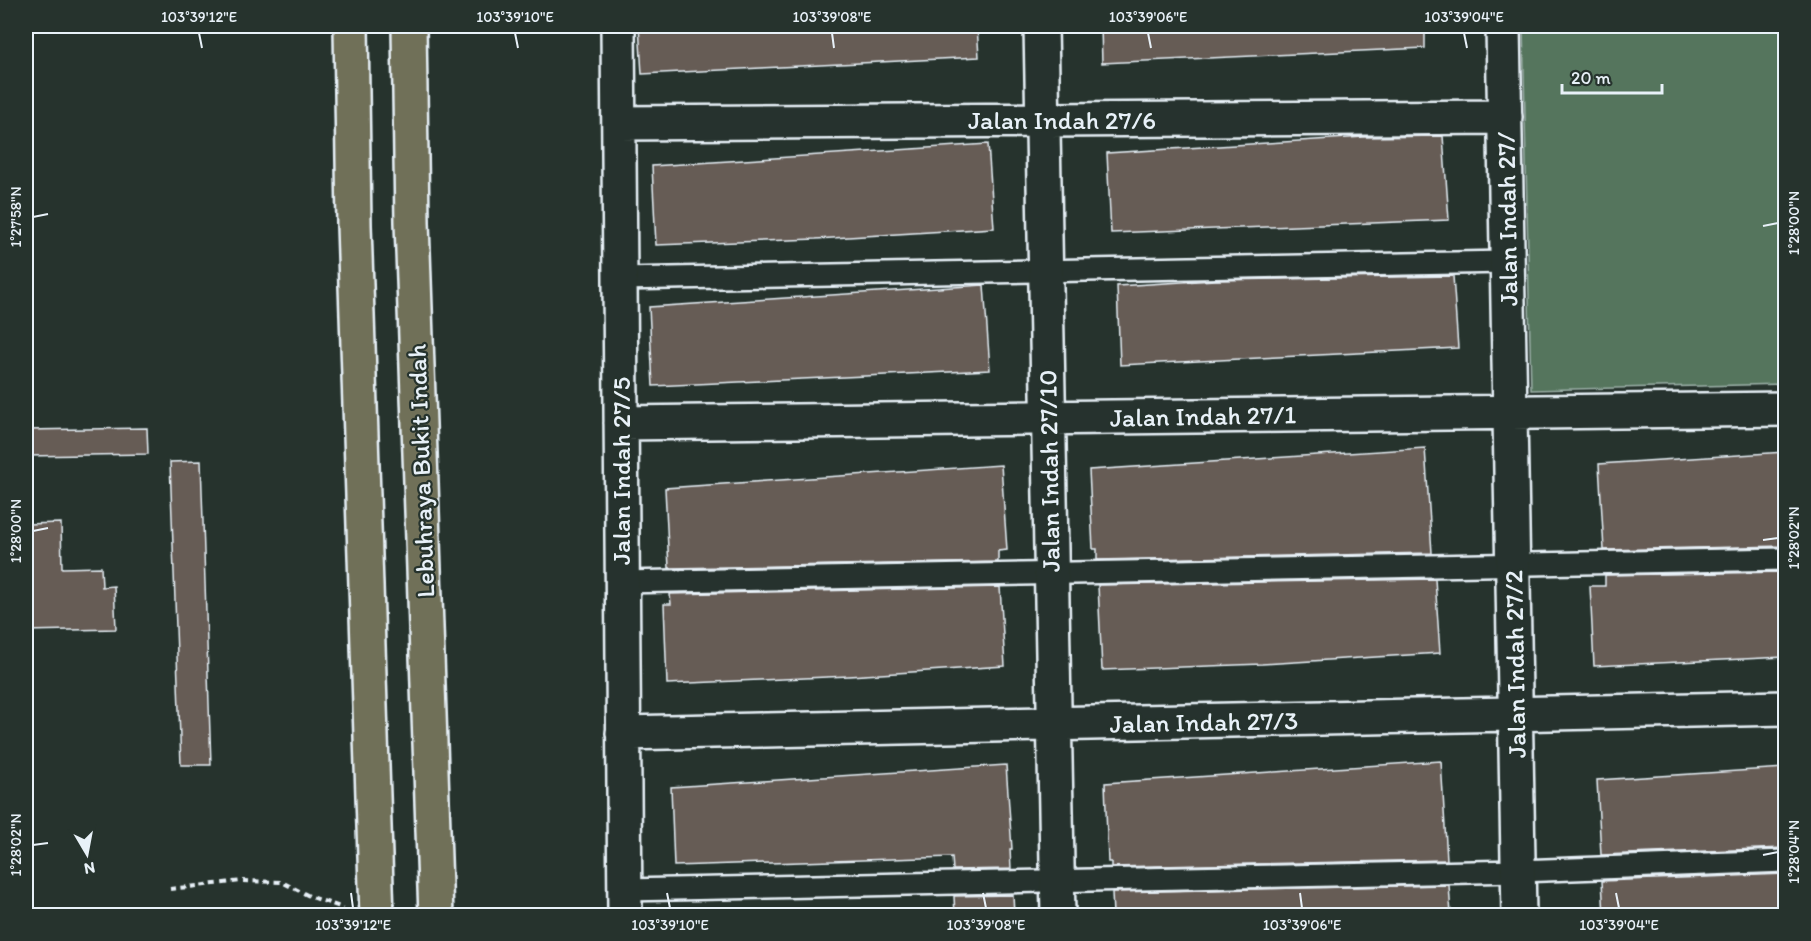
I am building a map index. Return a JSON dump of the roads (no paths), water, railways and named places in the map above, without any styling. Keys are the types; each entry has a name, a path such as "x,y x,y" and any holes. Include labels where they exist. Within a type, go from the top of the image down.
{"highway":[{"path":"351,26 355,237 377,913"},
{"name":"Lebuhraya Bukit Indah","path":"409,26 413,234 436,915"}],"street":[{"name":"Jalan Indah 27/5","path":"618,26 625,903"},
{"name":"Jalan Indah 27/10","path":"1041,26 1058,915"},
{"name":"Jalan Indah 27/","path":"1503,26 1510,412"},
{"name":"Jalan Indah 27/6","path":"619,123 1505,117"},
{"name":"Jalan Indah 27/1","path":"621,423 1785,409"},
{"name":"Jalan Indah 27/2","path":"1510,412 1520,915"},
{"name":"Jalan Indah 27/3","path":"623,733 1516,716 1785,708"}],"lane":[{"path":"620,279 1508,262"},
{"path":"622,582 1785,560"},
{"path":"625,903 1057,881 1519,871 1785,861"}]}
